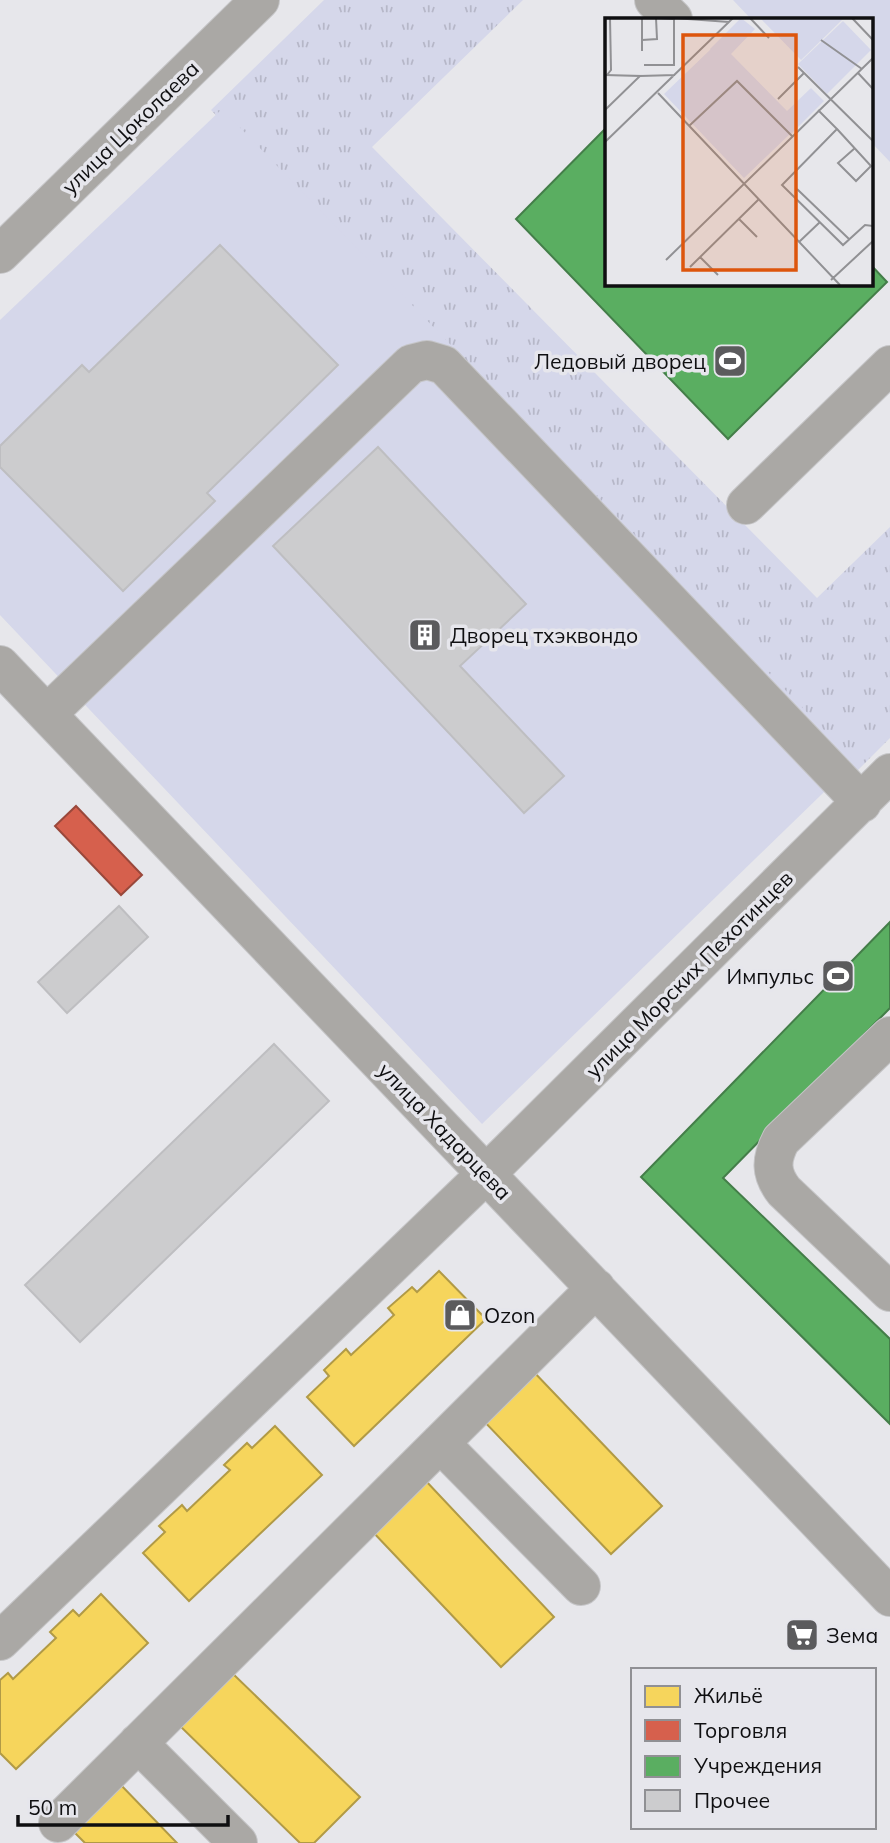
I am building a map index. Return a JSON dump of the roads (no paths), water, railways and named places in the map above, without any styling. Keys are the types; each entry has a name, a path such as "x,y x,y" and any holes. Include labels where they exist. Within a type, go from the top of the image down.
{"street":[{"name":"улица Цоколаева","path":"0,254 260,0"},
{"path":"654,0 672,18"},
{"path":"47,714 411,364 427,360 444,365 862,803"},
{"path":"746,505 890,365"},
{"name":"улица Хадарцева","path":"0,665 890,1597"},
{"name":"улица Морских Пехотинцев","path":"0,1641 486,1174 890,773"},
{"path":"890,1036 781,1140 772,1165 776,1181 784,1191 890,1292"},
{"path":"58,1823 596,1288"},
{"path":"440,1443 581,1586"},
{"path":"138,1743 238,1843"}],"place":[{"name":"Ледовый дворец","path":"730,361"},
{"name":"Дворец тхэквондо","path":"425,635"},
{"name":"Импульс","path":"838,976"},
{"name":"Ozon","path":"460,1315"},
{"name":"Зема","path":"802,1635"}]}
